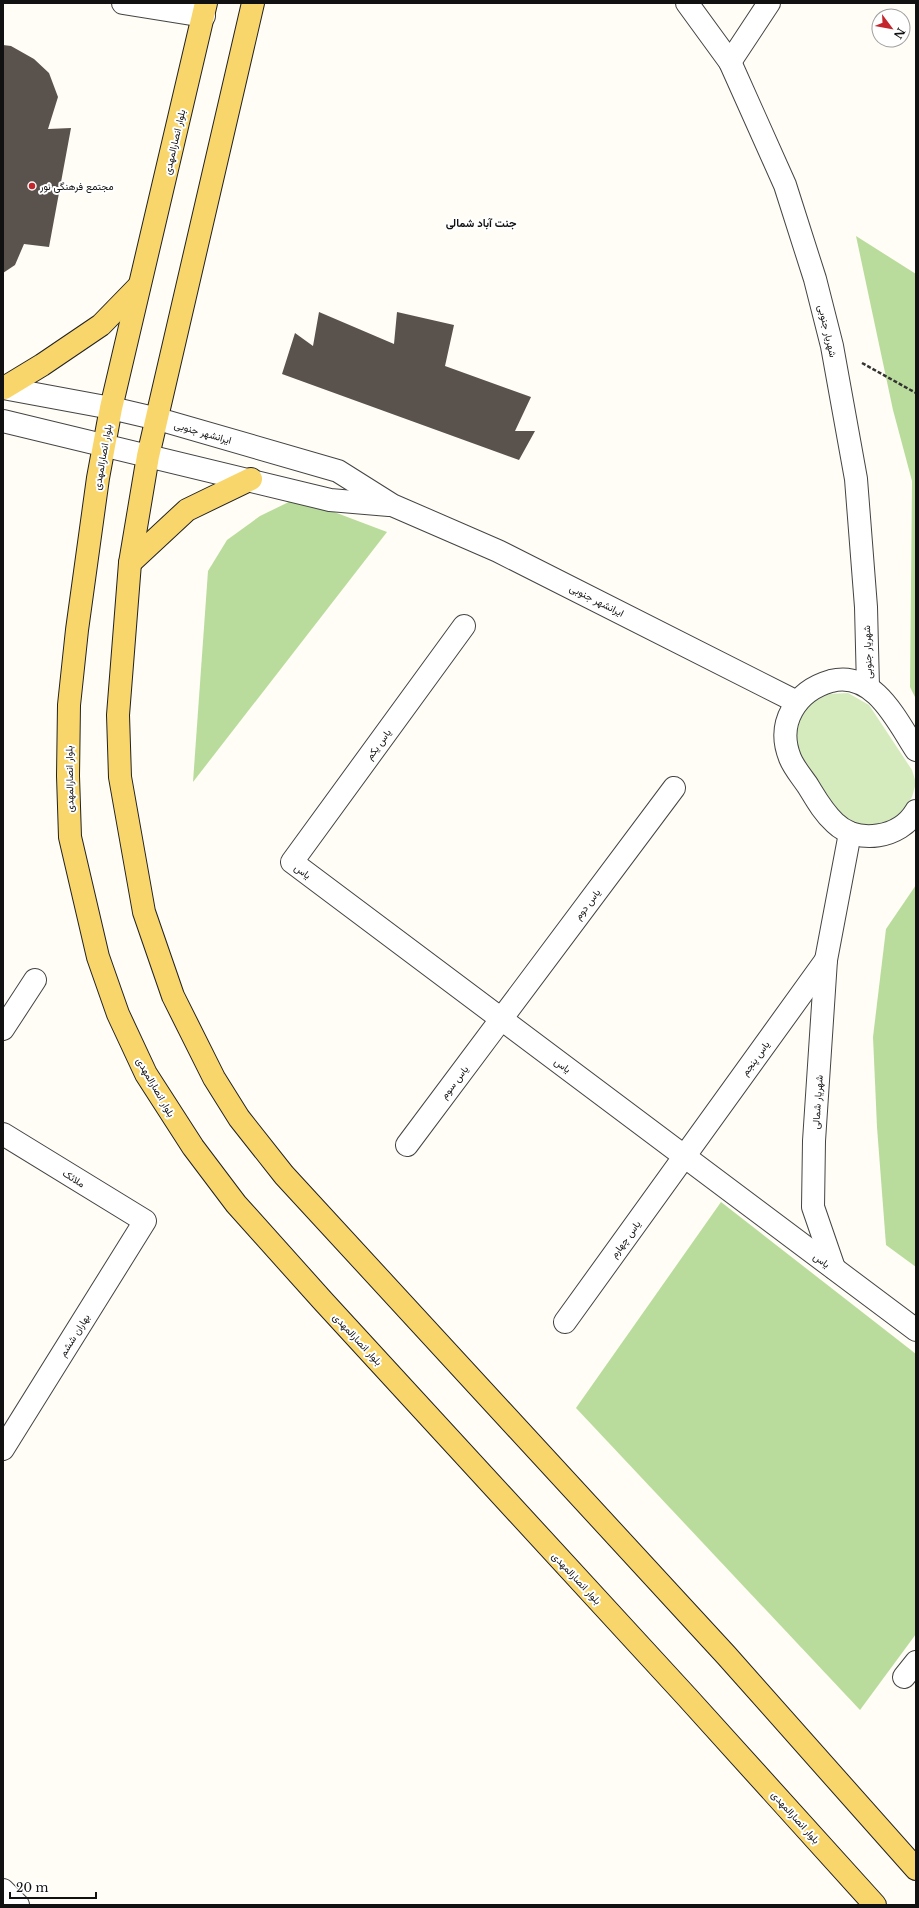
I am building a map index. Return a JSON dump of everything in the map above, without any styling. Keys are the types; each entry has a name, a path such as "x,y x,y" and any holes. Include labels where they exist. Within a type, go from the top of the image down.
{"main road":[{"path":"252,3 158,419 148,456 130,563 118,715 120,777 144,912 173,996 214,1078 239,1118 284,1175 726,1655 916,1869"},
{"name":"بلوار انصارالمهدی","path":"205,10 111,408 104,444 77,630 69,705 68,776 70,837 98,957 118,1014 146,1074 193,1147 236,1204 323,1301 698,1709 875,1905"},
{"path":"4,388 42,365 102,325 139,286"},
{"path":"130,563 187,510 251,480"}],"street":[{"path":"123,3 205,10"},
{"name":"شهریار جنوبی","path":"687,3 730,62 785,185 815,279 832,346 856,479 866,607 868,687"},
{"path":"730,62 769,3"},
{"name":"ایرانشهر جنوبی","path":"4,388 111,408 158,419 338,471 392,505 498,551 797,702"},
{"name":"ایرانشهر جنوبی","path":"3,421 104,444 330,500 392,505"},
{"name":"یاس یکم","path":"292,862 464,626"},
{"path":"916,750 882,698 868,687 852,681 835,680 818,685 803,694 792,708 786,725 785,742 790,759 824,811 836,824 850,833 867,836 885,835 901,827 916,811"},
{"name":"یاس دوم","path":"501,1019 674,788"},
{"name":"شهریار شمالی","path":"834,1268 813,1207 814,1141 826,960 850,833"},
{"name":"یاس","path":"292,862 834,1268"},
{"name":"یاس پنجم","path":"684,1156 826,960"},
{"path":"3,1029 35,980"},
{"name":"یاس سوم","path":"407,1145 501,1019"},
{"name":"ملائک","path":"3,1134 145,1221"},
{"name":"یاس چهارم","path":"565,1322 684,1156"},
{"name":"بهاران ششم","path":"3,1449 145,1221"},
{"path":"834,1268 916,1330"},
{"path":"3,1890 18,1905"}],"path":[{"path":"832,346 916,393"}],"green space":[{"path":"856,236 916,274 916,699 910,687 912,481 893,410"},
{"path":"297,498 387,532 193,782 208,571 227,540 260,516"},
{"path":"848,693 869,705 912,770 916,783 912,797 905,808 891,821 875,826 858,826 844,819 800,755 795,738 800,717 813,702 829,694"},
{"path":"916,885 916,1267 886,1245 877,1127 873,1037 886,929"},
{"path":"721,1202 916,1354 916,1634 860,1710 576,1408"}],"building":[{"name":"مجتمع فرهنگی نور","path":"3,45 11,46 34,59 49,73 58,97 48,129 71,128 49,247 24,244 15,265 3,273"},
{"path":"319,312 394,344 397,312 454,325 445,366 531,397 515,431 535,431 519,460 282,374 295,333 313,346"}],"place":[{"name":"مجتمع فرهنگی نور","path":"32,186"}],"district":[{"name":"جنت‌ آباد شمالی","path":"481,223"}]}
